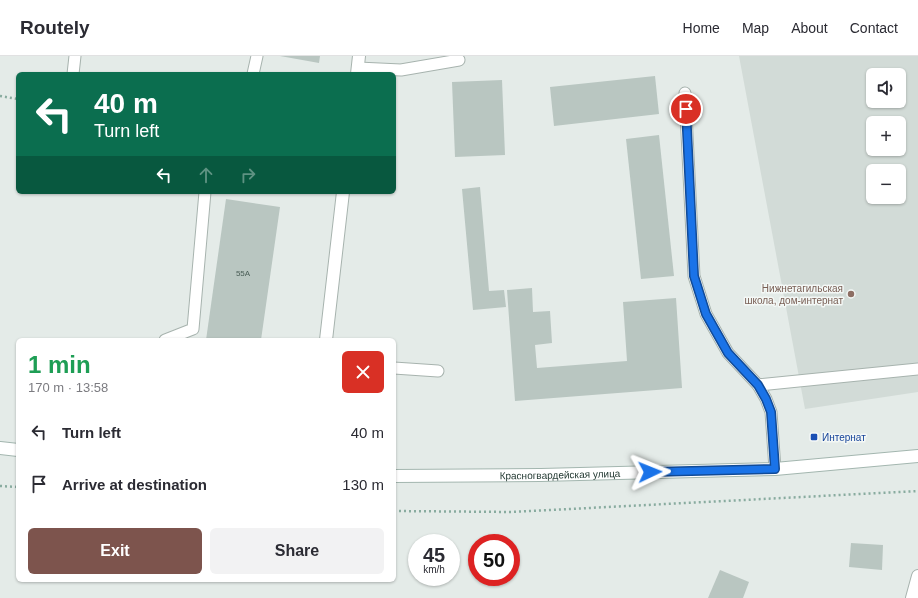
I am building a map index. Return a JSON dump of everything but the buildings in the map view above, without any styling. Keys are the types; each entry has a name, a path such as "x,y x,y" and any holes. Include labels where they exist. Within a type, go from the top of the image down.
{"main road":[{"path":"326,338 343,194"},
{"path":"0,448 16,450"},
{"name":"Красногвардейская улица","path":"396,476 533,475 775,469 918,456"},
{"path":"912,598 918,576"}],"lane":[{"path":"73,72 75,56"},
{"path":"254,72 257,56"},
{"path":"358,66 401,70 459,60"},
{"path":"685,93 694,276 706,314 728,353 758,385 771,412 775,469"},
{"path":"170,338 193,329 205,194"},
{"path":"396,368 438,371"},
{"path":"758,385 918,369"}],"path":[{"path":"0,96 16,99"},
{"path":"0,486 16,487"},
{"path":"396,511 511,512 918,492"}],"shaded area":[{"name":"Нижнетагильская школа, дом-интернат","path":"739,56 918,56 918,392 805,409"}],"place":[{"name":"Нижнетагильская школа, дом-интернат","path":"851,294"},
{"name":"Интернат","path":"814,437"}],"route":[{"path":"650,472 775,469 771,412 766,399 758,385 728,353 706,314 694,276 686,109"}]}
